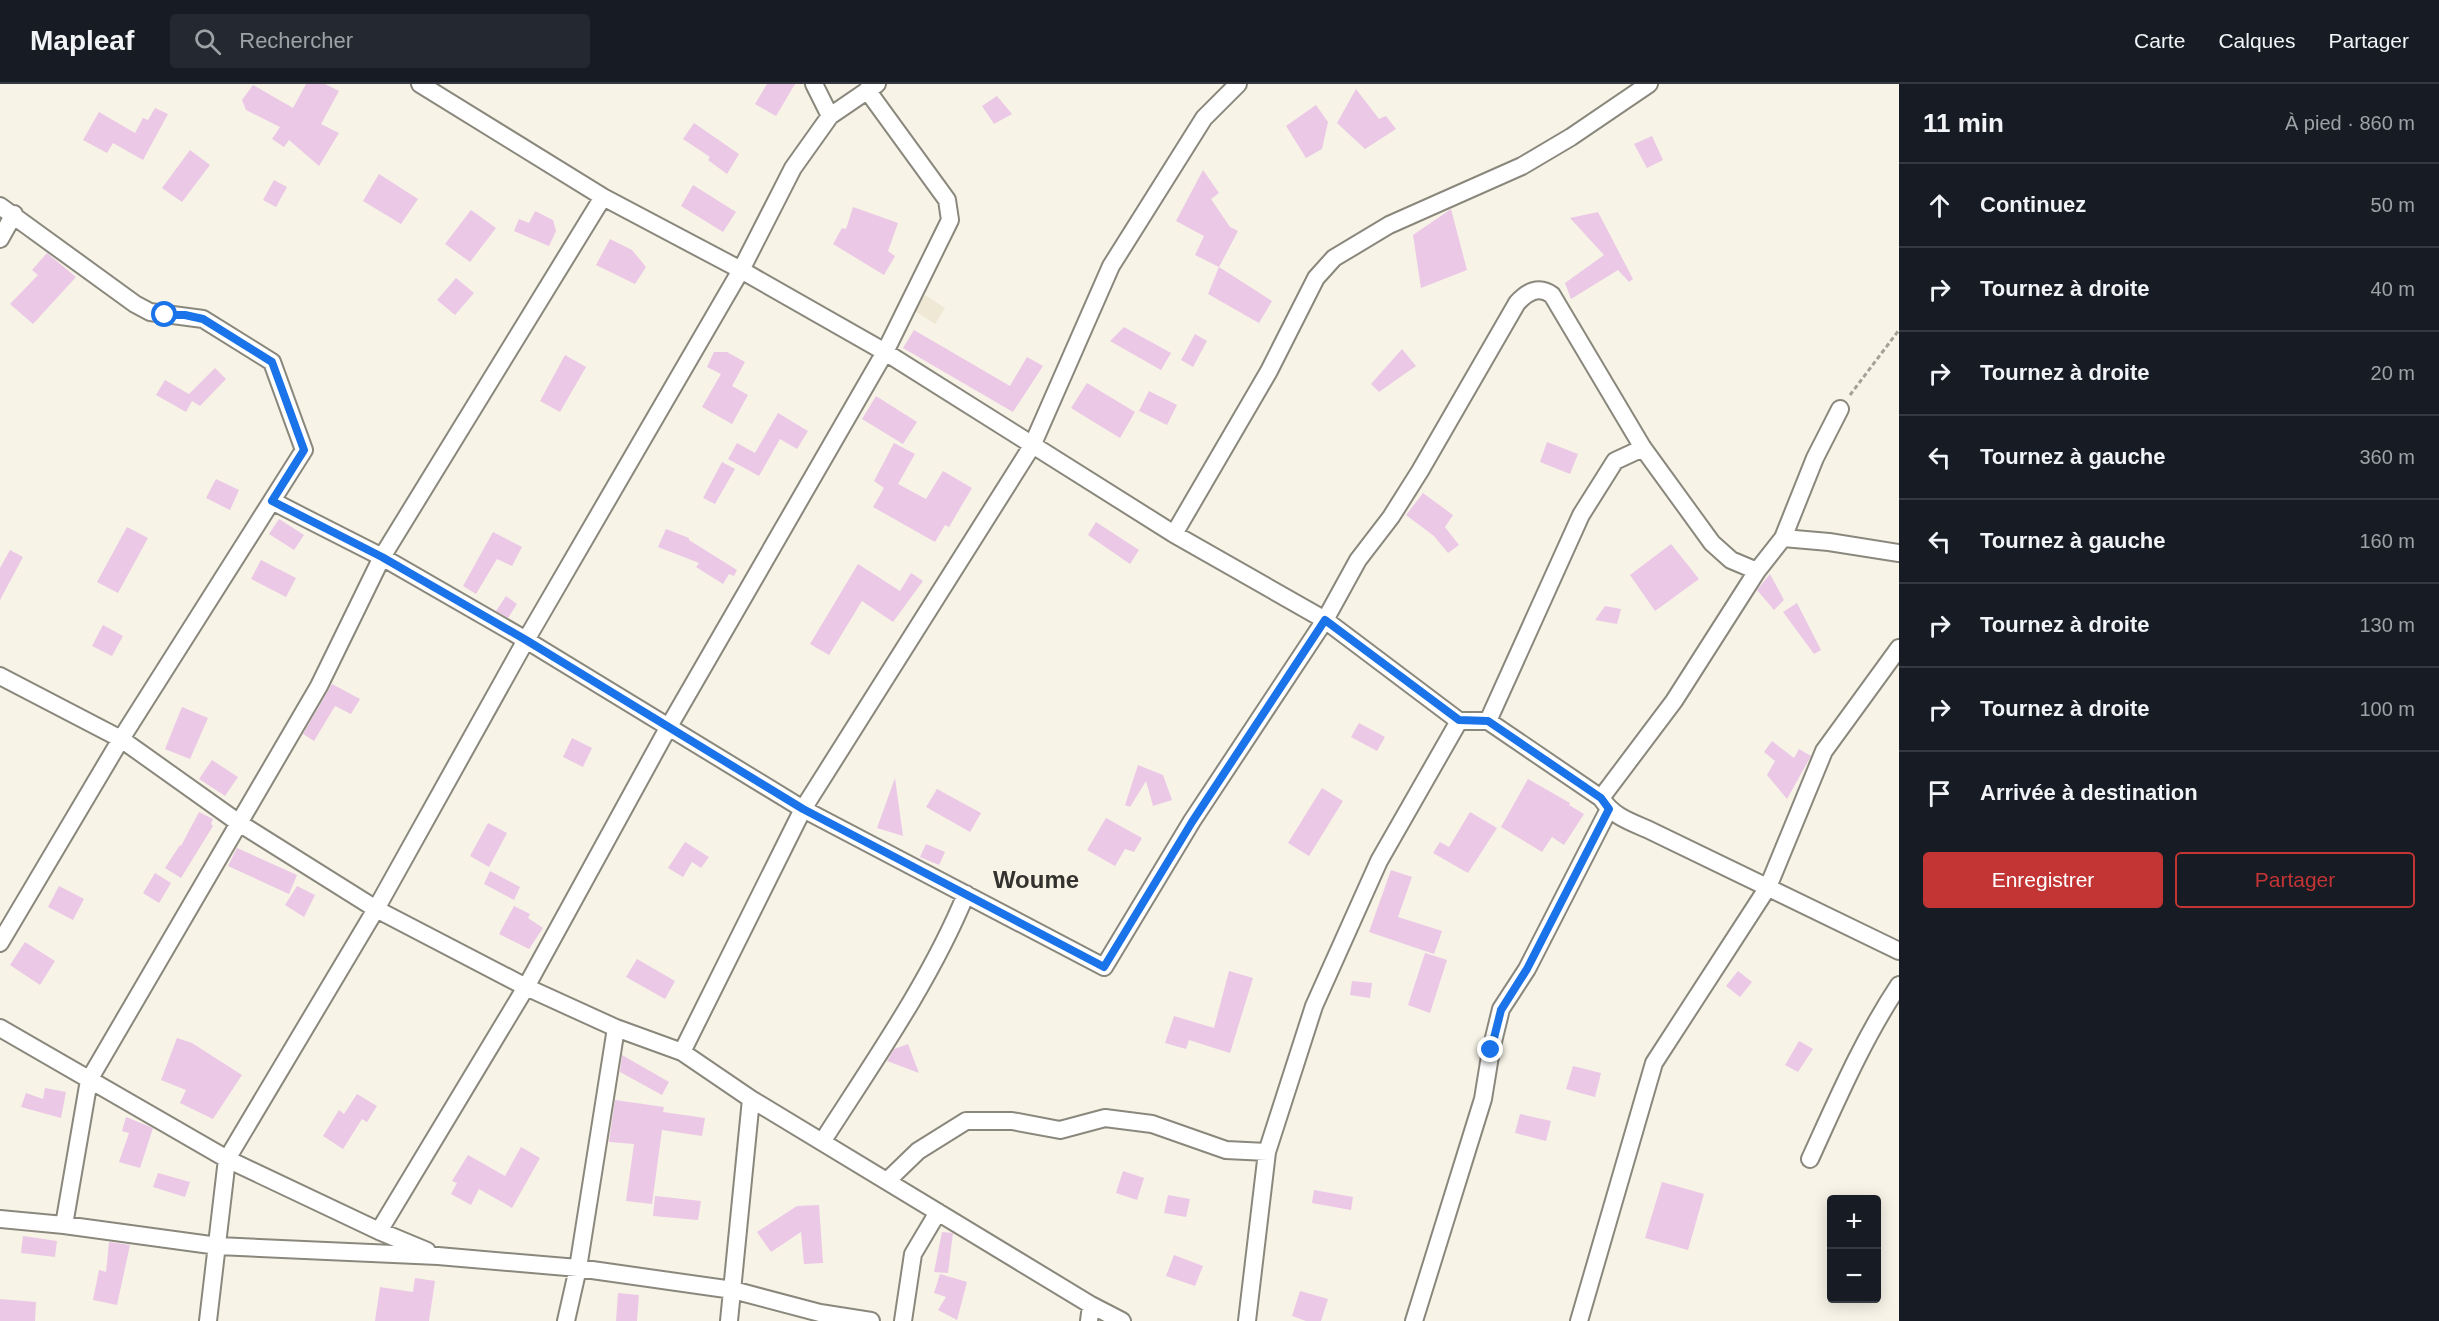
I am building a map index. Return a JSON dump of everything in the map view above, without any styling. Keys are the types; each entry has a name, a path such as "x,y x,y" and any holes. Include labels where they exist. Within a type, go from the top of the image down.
{"street":[{"path":"420,84 603,197 741,270 885,352 1174,534 1325,620 1459,720 1488,721 1605,804 1618,817 1899,951"},
{"path":"814,84 830,116"},
{"path":"682,1052 803,809 1032,446 1111,266 1204,118 1238,84"},
{"path":"1174,534 1269,371 1317,278 1334,258 1389,225 1522,166 1571,137 1649,84"},
{"path":"208,1321 227,1159 376,909 526,640 741,270 793,168 830,116 872,87 947,200 950,220 885,352 668,728 526,987 379,1231"},
{"path":"64,1225 89,1080 319,686 382,557 603,197"},
{"path":"0,239 7,210 135,304 150,312 203,319 272,362 304,450 121,739 0,943"},
{"path":"272,501 382,557 526,640 803,809 1104,967 1192,822 1325,620 1358,560 1402,499 1517,303 1525,294 1545,290 1552,295 1643,448 1712,543 1731,560 1757,571"},
{"path":"1414,1321 1483,1099 1491,1050 1501,1010 1527,969 1605,804 1757,571 1783,537 1815,458 1840,409"},
{"path":"1488,721 1581,515 1615,461 1643,448"},
{"path":"1783,537 1899,554"},
{"path":"1579,1321 1654,1063 1768,887 1824,752 1899,648"},
{"path":"0,676 121,739 238,823 376,909 526,987 616,1028 682,1052 751,1099 938,1212 1090,1313 1122,1321"},
{"path":"1247,1321 1268,1152 1314,1006 1379,861 1459,720"},
{"path":"822,1142 919,985 955,922 966,894"},
{"path":"1810,1159 1842,1089 1899,985"},
{"path":"0,1028 227,1159 379,1231 438,1256"},
{"path":"566,1321 578,1268 616,1028"},
{"path":"729,1321 734,1290 751,1099"},
{"path":"887,1181 918,1151 966,1121 1012,1122 1060,1130 1105,1118 1152,1124 1226,1149 1268,1152"},
{"path":"903,1321 914,1254 938,1212"},
{"path":"0,1219 64,1225 218,1246 438,1256 578,1268 734,1290 819,1313 871,1321"}],"path":[{"path":"1840,409 1899,330"}],"shaded area":[{"path":"925,295 945,308 935,324 915,311"}],"building":[{"path":"306,84 325,84 339,91 321,124 339,133 319,166 289,140 284,147 272,139 280,127 246,110 242,100 253,85 293,108"},
{"path":"767,84 795,84 776,116 755,104"},
{"path":"1356,89 1379,119 1386,116 1396,129 1365,149 1337,123"},
{"path":"997,96 1012,114 994,124 982,106"},
{"path":"1316,105 1328,122 1322,149 1306,158 1286,126"},
{"path":"155,108 168,114 143,160 113,143 107,153 83,140 99,112 135,133 143,118 148,120"},
{"path":"694,123 739,154 727,174 708,160 710,157 683,139"},
{"path":"1652,136 1663,160 1647,168 1634,144"},
{"path":"190,150 210,165 182,202 162,188"},
{"path":"1203,170 1219,193 1211,199 1230,227 1238,231 1219,267 1195,255 1204,236 1176,221"},
{"path":"379,174 418,199 401,224 363,201"},
{"path":"274,180 287,187 276,207 263,200"},
{"path":"693,185 736,212 723,232 681,206"},
{"path":"853,207 898,223 888,251 895,256 884,275 833,244 842,228 846,229"},
{"path":"1451,209 1467,270 1421,288 1413,235"},
{"path":"471,210 496,228 470,262 445,244"},
{"path":"535,211 553,220 556,231 549,246 514,231 519,219 529,223"},
{"path":"1598,212 1633,279 1629,282 1618,270 1571,299 1565,283 1604,255 1570,218"},
{"path":"610,239 632,250 646,267 635,284 596,265"},
{"path":"47,253 76,277 33,324 10,304 38,275 32,270"},
{"path":"1219,267 1272,301 1259,323 1208,294"},
{"path":"456,278 474,293 455,315 437,300"},
{"path":"1124,327 1171,353 1161,370 1110,341"},
{"path":"914,330 1010,386 1027,357 1043,366 1013,412 903,348"},
{"path":"1195,334 1207,341 1193,367 1181,360"},
{"path":"1402,349 1416,366 1379,392 1371,384"},
{"path":"714,352 727,352 745,362 732,386 748,395 732,424 702,407 721,374 707,367"},
{"path":"565,355 586,367 560,412 540,401"},
{"path":"215,368 226,379 200,406 192,401 186,412 156,395 165,380 189,394"},
{"path":"1087,383 1135,412 1120,438 1071,408"},
{"path":"1149,391 1177,405 1167,425 1139,411"},
{"path":"876,396 917,422 903,444 862,419"},
{"path":"778,413 808,431 797,449 780,439 759,476 728,459 737,443 755,453"},
{"path":"1547,442 1578,454 1570,474 1540,462"},
{"path":"894,443 915,454 898,484 926,499 943,471 972,488 949,527 945,525 935,542 873,507 884,488 874,481"},
{"path":"722,462 735,469 715,504 703,498"},
{"path":"216,479 239,490 230,510 206,498"},
{"path":"1423,493 1453,515 1445,527 1459,545 1448,553 1434,536 1406,515"},
{"path":"279,519 304,535 294,550 269,534"},
{"path":"1096,522 1139,550 1130,564 1088,535"},
{"path":"127,527 148,538 118,593 97,582"},
{"path":"666,529 689,538 737,570 734,576 729,574 723,584 696,567 699,563 658,547"},
{"path":"493,532 522,547 512,566 497,559 476,594 463,586"},
{"path":"1671,544 1699,579 1655,611 1630,575"},
{"path":"10,550 23,557 0,600 0,568"},
{"path":"261,560 296,578 286,597 251,579"},
{"path":"858,564 900,591 911,573 923,581 893,622 862,601 829,655 810,644"},
{"path":"1770,574 1784,600 1774,610 1757,590"},
{"path":"506,596 517,604 508,618 496,611"},
{"path":"1797,603 1821,650 1814,654 1783,612"},
{"path":"1605,606 1621,609 1617,624 1595,620"},
{"path":"103,625 123,636 112,656 92,646"},
{"path":"332,684 360,699 351,714 335,706 314,741 303,734"},
{"path":"182,707 208,718 190,759 165,749"},
{"path":"1359,723 1385,737 1377,751 1351,737"},
{"path":"572,738 592,748 583,767 563,757"},
{"path":"1772,741 1794,758 1799,749 1811,756 1787,799 1767,775 1775,761 1764,752"},
{"path":"212,760 238,777 225,796 199,779"},
{"path":"1138,765 1163,775 1172,800 1153,806 1146,781 1130,807 1125,805"},
{"path":"895,778 903,836 877,828"},
{"path":"1528,779 1570,803 1569,805 1584,814 1564,845 1552,837 1542,852 1501,827"},
{"path":"1322,788 1343,801 1309,856 1288,843"},
{"path":"937,789 981,813 970,832 926,807"},
{"path":"199,812 213,819 211,824 213,826 181,878 165,868 181,846"},
{"path":"1470,812 1497,828 1468,873 1433,853 1440,842 1449,847"},
{"path":"1106,818 1142,838 1134,852 1125,849 1115,866 1087,850"},
{"path":"488,823 507,833 489,867 470,856"},
{"path":"685,842 709,857 701,868 692,862 683,877 668,868"},
{"path":"926,844 945,852 939,865 920,857"},
{"path":"237,848 297,875 289,894 228,866"},
{"path":"1391,870 1412,877 1398,917 1442,931 1434,954 1369,932"},
{"path":"490,871 520,887 514,900 484,884"},
{"path":"155,873 171,883 159,903 143,893"},
{"path":"59,886 84,899 73,920 48,907"},
{"path":"297,886 315,895 304,917 285,905"},
{"path":"514,906 530,914 528,918 543,928 529,949 499,934"},
{"path":"25,942 55,961 40,985 10,965"},
{"path":"1425,953 1447,960 1430,1013 1408,1005"},
{"path":"637,959 675,981 665,999 626,977"},
{"path":"1229,971 1253,978 1230,1053 1189,1040 1186,1049 1165,1043 1174,1016 1214,1028"},
{"path":"1738,971 1752,982 1740,997 1726,986"},
{"path":"1352,981 1372,983 1370,998 1350,995"},
{"path":"177,1038 192,1043 242,1075 213,1119 180,1103 186,1090 161,1080"},
{"path":"1799,1041 1813,1049 1798,1072 1785,1065"},
{"path":"908,1044 919,1073 887,1061 894,1049"},
{"path":"622,1055 669,1082 662,1095 620,1072"},
{"path":"1573,1066 1601,1073 1595,1097 1566,1089"},
{"path":"45,1088 66,1092 61,1118 21,1107 26,1093 43,1099"},
{"path":"357,1094 377,1106 367,1122 362,1119 343,1149 323,1136 339,1110 344,1114"},
{"path":"615,1100 664,1107 663,1112 705,1118 702,1136 662,1130 652,1204 626,1201 634,1144 609,1142"},
{"path":"1520,1114 1551,1121 1546,1141 1515,1133"},
{"path":"126,1117 153,1128 140,1168 119,1162 129,1133 122,1131"},
{"path":"521,1147 540,1158 512,1208 479,1189 471,1205 451,1194 457,1183 452,1181 468,1155 505,1176"},
{"path":"1123,1171 1144,1178 1137,1200 1116,1193"},
{"path":"158,1173 190,1182 185,1197 153,1187"},
{"path":"1662,1182 1704,1194 1688,1250 1645,1238"},
{"path":"1314,1190 1353,1197 1351,1210 1312,1203"},
{"path":"1168,1195 1190,1199 1186,1217 1164,1213"},
{"path":"655,1196 701,1201 698,1220 653,1216"},
{"path":"819,1205 823,1263 804,1264 801,1232 771,1252 757,1232 797,1206"},
{"path":"942,1232 953,1233 948,1273 934,1272"},
{"path":"23,1236 57,1241 55,1257 21,1253"},
{"path":"109,1242 130,1245 117,1305 93,1300 99,1270 106,1272"},
{"path":"1174,1255 1203,1266 1195,1286 1166,1276"},
{"path":"940,1274 967,1282 957,1320 938,1310 946,1297 934,1293"},
{"path":"415,1278 435,1281 429,1321 375,1321 380,1287 413,1292"},
{"path":"1300,1291 1328,1299 1321,1321 1306,1321 1292,1316"},
{"path":"618,1293 639,1295 637,1321 616,1321"},
{"path":"0,1299 36,1302 35,1321 0,1321"}],"district":[{"name":"Woume","path":"1036,879"}],"route":[{"path":"165,315 185,315 203,319 272,362 304,450 272,501 382,557 526,640 803,809 1104,967 1192,822 1325,620 1459,720 1488,721 1601,798 1609,809 1527,969 1501,1010 1491,1050"}]}
